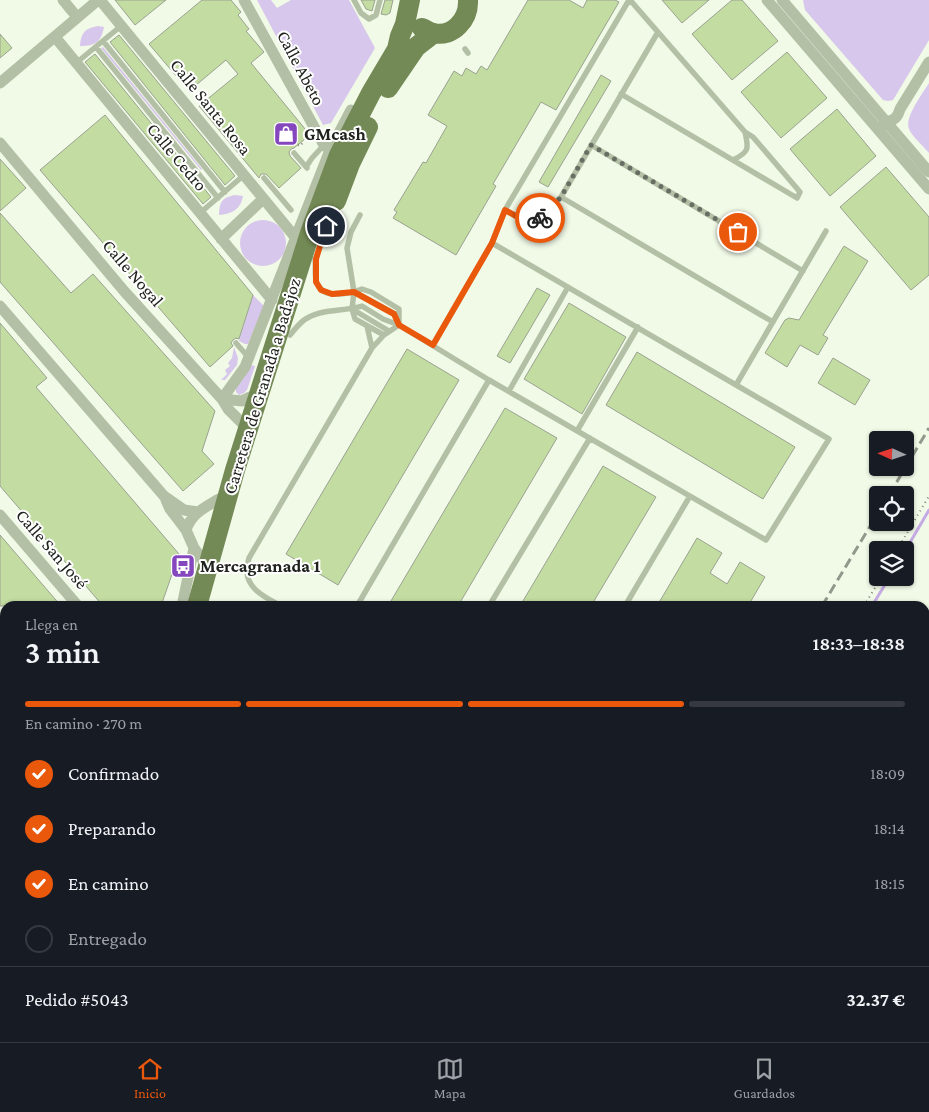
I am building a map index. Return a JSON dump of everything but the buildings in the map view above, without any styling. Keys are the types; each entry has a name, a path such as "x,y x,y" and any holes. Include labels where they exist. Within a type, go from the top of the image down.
{"highway":[{"path":"410,3 412,18 419,26 434,33 448,32 459,26 466,15 468,1"},
{"name":"Carretera de Granada a Badajoz","path":"198,601 235,470 310,233 338,155 396,49 410,3"},
{"name":"Carretera de Granada a Badajoz","path":"199,601 239,500 326,226 350,164 382,97 416,47 434,33"}],"street":[{"path":"63,0 78,17"},
{"path":"0,83 99,0"},
{"name":"Calle Santa Rosa","path":"99,0 295,237"},
{"name":"Calle Abeto","path":"244,0 327,147"},
{"path":"767,0 929,189"},
{"path":"785,1 929,172"},
{"path":"250,397 242,401 222,399 245,367 249,358 327,147 391,44 400,36"},
{"name":"Calle Cedro","path":"55,37 272,300"},
{"path":"878,130 898,115 929,62"},
{"name":"Calle Nogal","path":"0,143 124,291 242,423"},
{"path":"221,239 263,198"},
{"path":"0,306 164,496 184,510 198,512"},
{"path":"197,601 197,580 219,499 260,366 272,352"},
{"path":"164,496 170,509 186,530 194,548 202,559"},
{"path":"186,530 189,522 198,512 219,499"},
{"name":"Calle San José","path":"0,515 74,601"},
{"path":"194,548 197,601"}],"lane":[{"path":"354,0 361,13 369,19 376,16 380,0"},
{"path":"433,345 492,243 505,210 629,0 745,132 754,137 800,192 797,198 621,94"},
{"path":"76,63 121,26"},
{"path":"505,210 532,225 561,197 658,32"},
{"path":"103,41 224,192"},
{"path":"96,47 218,198"},
{"path":"733,160 746,152 748,145 745,132"},
{"path":"591,145 803,271"},
{"path":"294,152 307,168 312,158 327,147"},
{"path":"200,213 244,176"},
{"path":"264,178 291,210"},
{"path":"561,197 773,322"},
{"path":"360,215 351,232 347,248 354,292 352,309 355,319 384,335"},
{"path":"736,385 826,231"},
{"path":"290,335 304,320 323,312 362,306 383,319 399,325 489,380 766,540 829,439 492,243"},
{"path":"316,259 316,282 321,290 332,294 354,292 394,314 399,325"},
{"path":"509,391 568,287"},
{"path":"352,309 390,331"},
{"path":"273,601 255,590 249,582 246,571 249,558 372,348 384,335 399,325"},
{"path":"368,326 372,348"},
{"path":"577,431 638,327"},
{"path":"236,343 249,358"},
{"path":"360,601 489,380"},
{"path":"492,601 590,438"},
{"path":"628,601 690,496"}],"path":[{"path":"298,146 301,146 303,141"},
{"path":"902,541 929,496"},
{"path":"867,601 876,586"}],"shaded area":[{"path":"257,0 271,0 277,8 291,0 349,0 375,48 331,123 323,125"},
{"path":"803,0 929,0 929,40 893,100 883,100 805,10"},
{"path":"98,26 104,27 99,40 94,44 80,46 84,32"},
{"path":"103,47 202,169 201,170 101,48"},
{"path":"929,83 929,153 912,134 908,124 915,106"},
{"path":"235,195 243,196 238,207 232,212 219,215 222,201"},
{"path":"263,220 276,224 282,230 286,243 282,256 276,262 263,266 250,262 244,256 240,243 244,230 250,224"},
{"path":"253,295 264,306 248,344 245,344 239,341"},
{"path":"234,347 238,358 237,365 225,380 221,380 227,374 225,370 230,366 228,363 232,358"},
{"path":"251,365 255,366 247,390 239,395 236,392 236,388"}],"waterway":[{"path":"911,541 929,510"},
{"path":"875,601 884,586"}],"railway":[{"path":"894,486 929,428"},
{"path":"825,601 869,528"}],"way so far":[{"path":"540,218 561,197 591,145 738,232"}],"place":[{"name":"GMcash","path":"286,134"},
{"name":"Mercagranada 1","path":"183,566"}],"route":[{"path":"326,226 316,259 316,282 321,290 332,294 354,292 394,314 399,325 433,345 492,243 505,210 532,225 540,218"}]}
